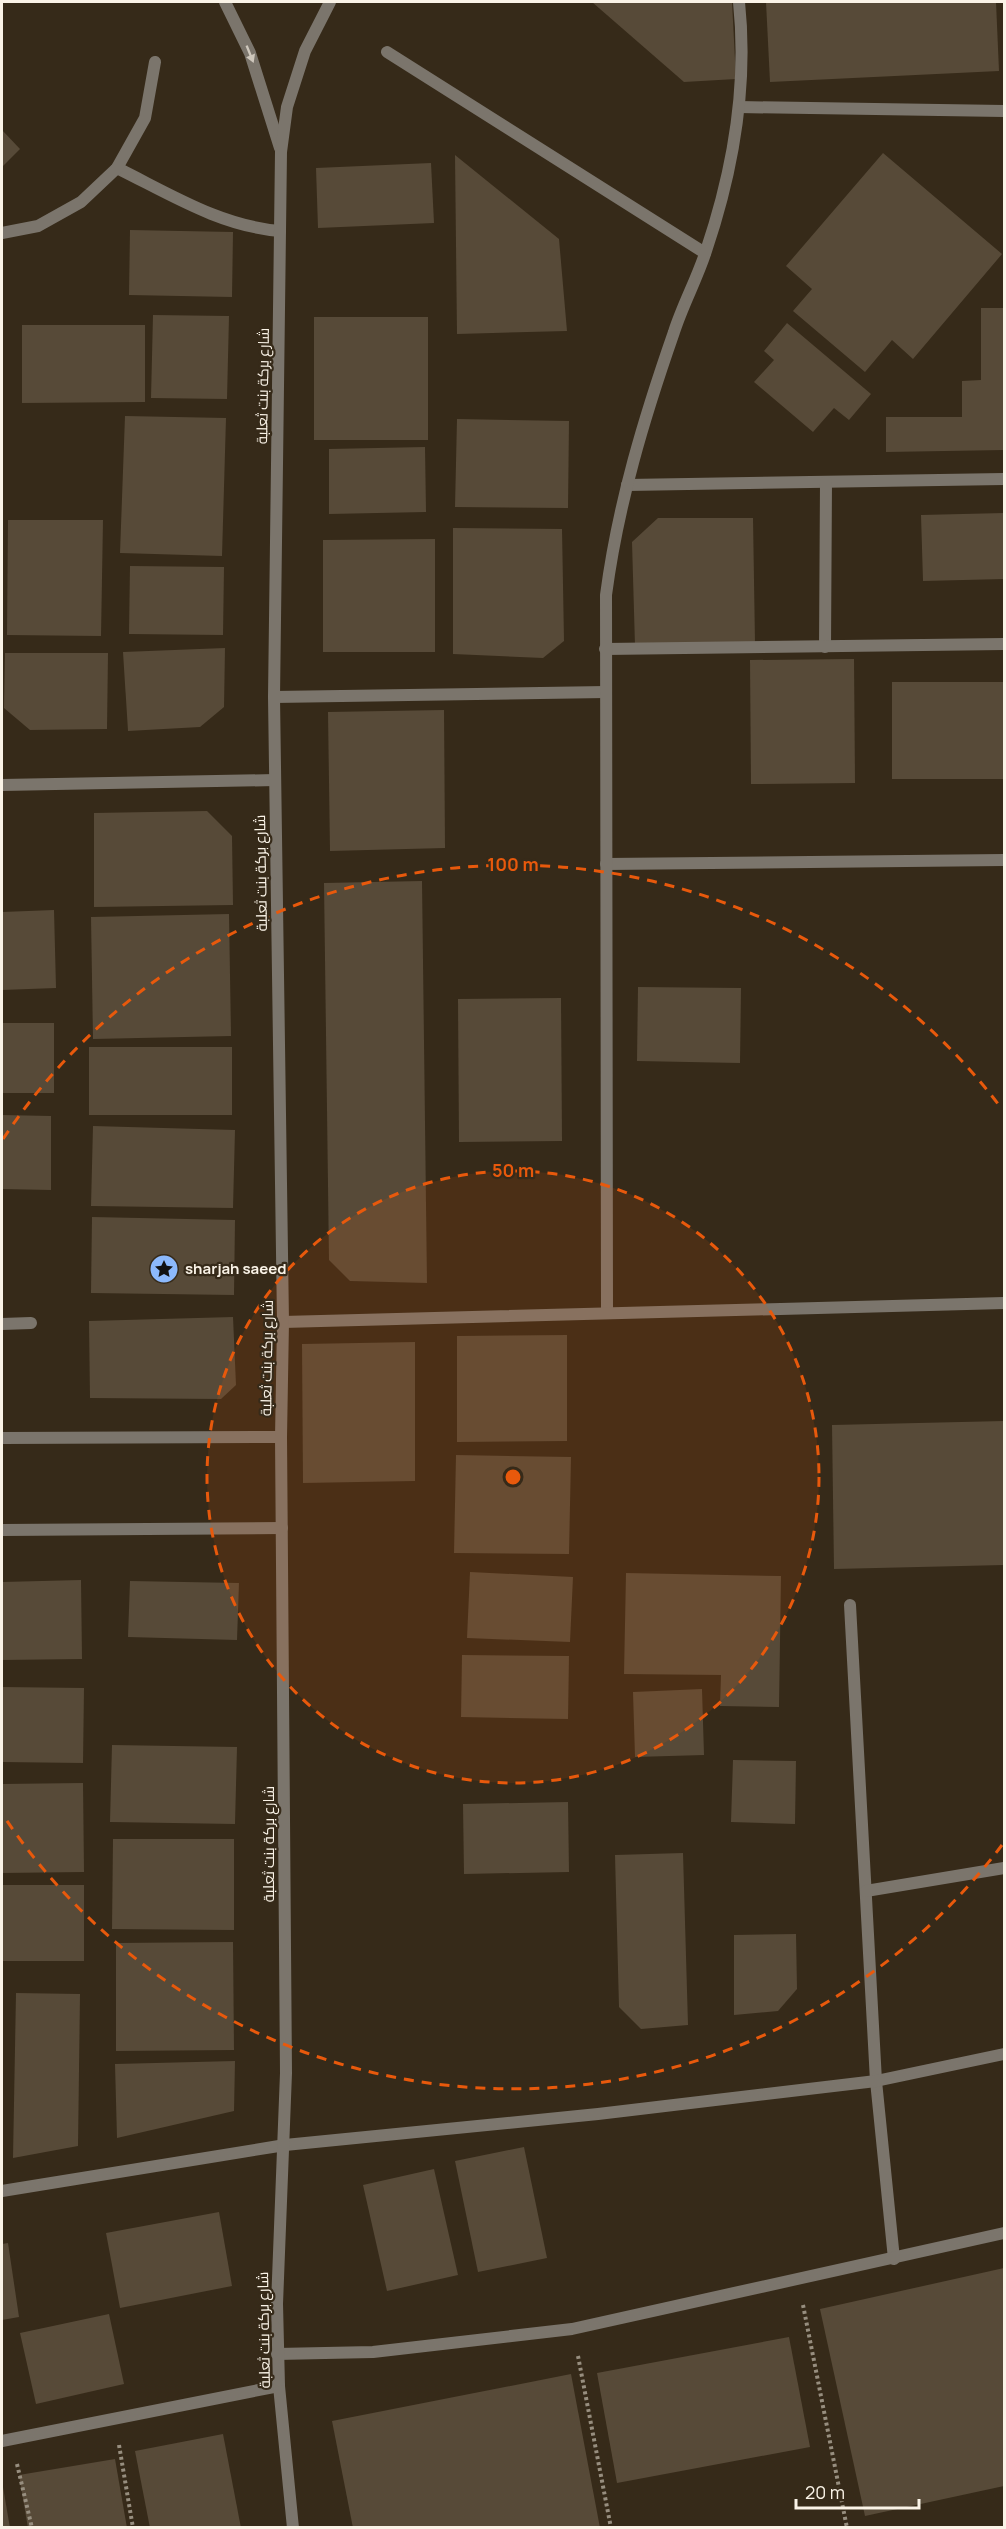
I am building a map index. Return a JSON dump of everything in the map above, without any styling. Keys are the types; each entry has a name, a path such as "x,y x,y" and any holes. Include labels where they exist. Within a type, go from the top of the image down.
{"street":[{"name":"شارع بركة بنت ثعلبة","path":"225,2 250,53 281,152"},
{"name":"شارع بركة بنت ثعلبة","path":"293,2528 277,2354 278,2253 285,2145 280,1437 283,1322 274,697 281,152 287,107 305,51 330,2"},
{"path":"607,1313 606,595 610,561 627,485 675,329 705,253 727,181 740,107 742,34 739,2"},
{"path":"387,52 705,253"},
{"path":"2,233 38,225 81,202 117,168 145,118 155,62"},
{"path":"740,107 1005,111"},
{"path":"117,168 225,221 252,229 280,231"},
{"path":"627,485 1005,479"},
{"path":"825,646 826,482"},
{"path":"605,649 1005,644"},
{"path":"274,697 606,692"},
{"path":"2,785 275,780"},
{"path":"606,864 1005,860"},
{"path":"283,1322 1005,1303"},
{"path":"2,1324 31,1323"},
{"path":"2,1438 280,1437"},
{"path":"2,1530 282,1528"},
{"path":"850,1605 876,2081 894,2259"},
{"path":"866,1891 1005,1868"},
{"path":"2,2191 285,2145 598,2114 876,2081 1005,2055"},
{"path":"277,2354 373,2352 572,2329 1005,2233"},
{"path":"7,2440 279,2386"}],"path":[{"path":"798,2280 847,2528"},
{"path":"572,2329 611,2528"},
{"path":"115,2419 133,2528"},
{"path":"7,2440 32,2528"}],"building":[{"path":"592,2 732,2 736,79 684,82"},
{"path":"766,2 996,2 999,71 770,82"},
{"path":"2,130 20,149 2,167"},
{"path":"883,153 1002,254 913,359 892,340 865,372 793,311 812,289 786,266"},
{"path":"455,155 559,239 567,331 457,334"},
{"path":"431,163 434,223 318,228 316,168"},
{"path":"130,230 233,232 232,297 129,295"},
{"path":"981,308 1004,308 1004,450 886,452 886,417 962,417 962,381 981,380"},
{"path":"153,315 229,316 227,399 151,398"},
{"path":"314,317 428,317 428,440 314,440"},
{"path":"787,323 871,394 849,420 834,408 813,432 754,382 774,360 764,351"},
{"path":"22,325 145,325 145,402 22,403"},
{"path":"125,416 226,418 222,556 120,553"},
{"path":"457,419 569,421 568,508 455,507"},
{"path":"425,447 426,512 329,514 329,449"},
{"path":"1004,513 1004,579 923,581 921,515"},
{"path":"658,518 753,518 755,643 635,646 632,542"},
{"path":"8,520 103,520 101,636 7,635"},
{"path":"453,528 562,529 564,641 543,658 453,654"},
{"path":"435,539 435,652 323,652 323,540"},
{"path":"130,566 224,567 223,635 129,634"},
{"path":"225,648 224,707 200,727 128,731 123,652"},
{"path":"5,653 108,653 107,729 30,730 4,708"},
{"path":"854,659 855,783 751,784 750,660"},
{"path":"892,682 1004,682 1004,779 892,779"},
{"path":"444,710 445,848 330,851 328,712"},
{"path":"207,811 232,836 233,905 94,907 94,813"},
{"path":"422,881 427,1283 350,1281 329,1260 324,883"},
{"path":"54,910 56,988 2,990 2,912"},
{"path":"229,914 231,1036 93,1039 91,917"},
{"path":"638,987 741,988 740,1063 637,1061"},
{"path":"561,998 562,1141 459,1142 458,999"},
{"path":"2,1023 54,1023 54,1093 2,1093"},
{"path":"89,1047 232,1047 232,1115 89,1115"},
{"path":"2,1115 51,1116 51,1190 2,1189"},
{"path":"93,1126 235,1130 233,1208 91,1206"},
{"path":"92,1217 235,1220 234,1295 91,1293"},
{"path":"233,1317 236,1385 221,1399 90,1398 89,1321"},
{"path":"567,1335 567,1441 457,1442 457,1336"},
{"path":"415,1342 415,1481 303,1483 302,1344"},
{"path":"1004,1421 1004,1565 834,1569 832,1425"},
{"path":"456,1455 571,1457 569,1554 454,1553"},
{"path":"470,1572 573,1577 570,1642 467,1638"},
{"path":"626,1573 781,1576 779,1707 720,1706 721,1675 624,1674"},
{"path":"81,1580 82,1659 2,1660 2,1582"},
{"path":"130,1581 239,1583 237,1640 128,1637"},
{"path":"462,1655 569,1656 568,1719 461,1717"},
{"path":"2,1687 84,1688 83,1763 2,1762"},
{"path":"702,1689 704,1755 635,1757 633,1692"},
{"path":"112,1745 237,1747 235,1824 110,1822"},
{"path":"733,1760 796,1761 795,1824 731,1822"},
{"path":"83,1783 84,1872 2,1873 2,1784"},
{"path":"568,1802 569,1872 464,1874 463,1804"},
{"path":"113,1839 234,1839 234,1930 112,1929"},
{"path":"683,1853 688,2025 641,2029 619,2007 615,1855"},
{"path":"2,1885 84,1885 84,1961 2,1961"},
{"path":"796,1934 797,1989 778,2011 734,2015 734,1935"},
{"path":"233,1942 234,2050 116,2051 116,1943"},
{"path":"16,1993 80,1994 78,2146 13,2158"},
{"path":"235,2061 234,2111 117,2138 115,2064"},
{"path":"524,2147 547,2258 478,2272 455,2161"},
{"path":"434,2169 458,2275 387,2291 363,2185"},
{"path":"219,2212 232,2286 120,2308 106,2233"},
{"path":"8,2243 19,2317 2,2320 2,2244"},
{"path":"1004,2268 1004,2486 865,2516 820,2309"},
{"path":"109,2314 124,2384 36,2404 20,2333"},
{"path":"789,2337 810,2447 617,2483 597,2373"},
{"path":"571,2374 600,2528 353,2528 332,2421"},
{"path":"223,2434 241,2528 150,2528 135,2451"},
{"path":"115,2459 127,2528 28,2528 19,2475"},
{"path":"3,2487 10,2528 2,2528"}],"place":[{"name":"sharjah saeed","path":"164,1269"}]}
